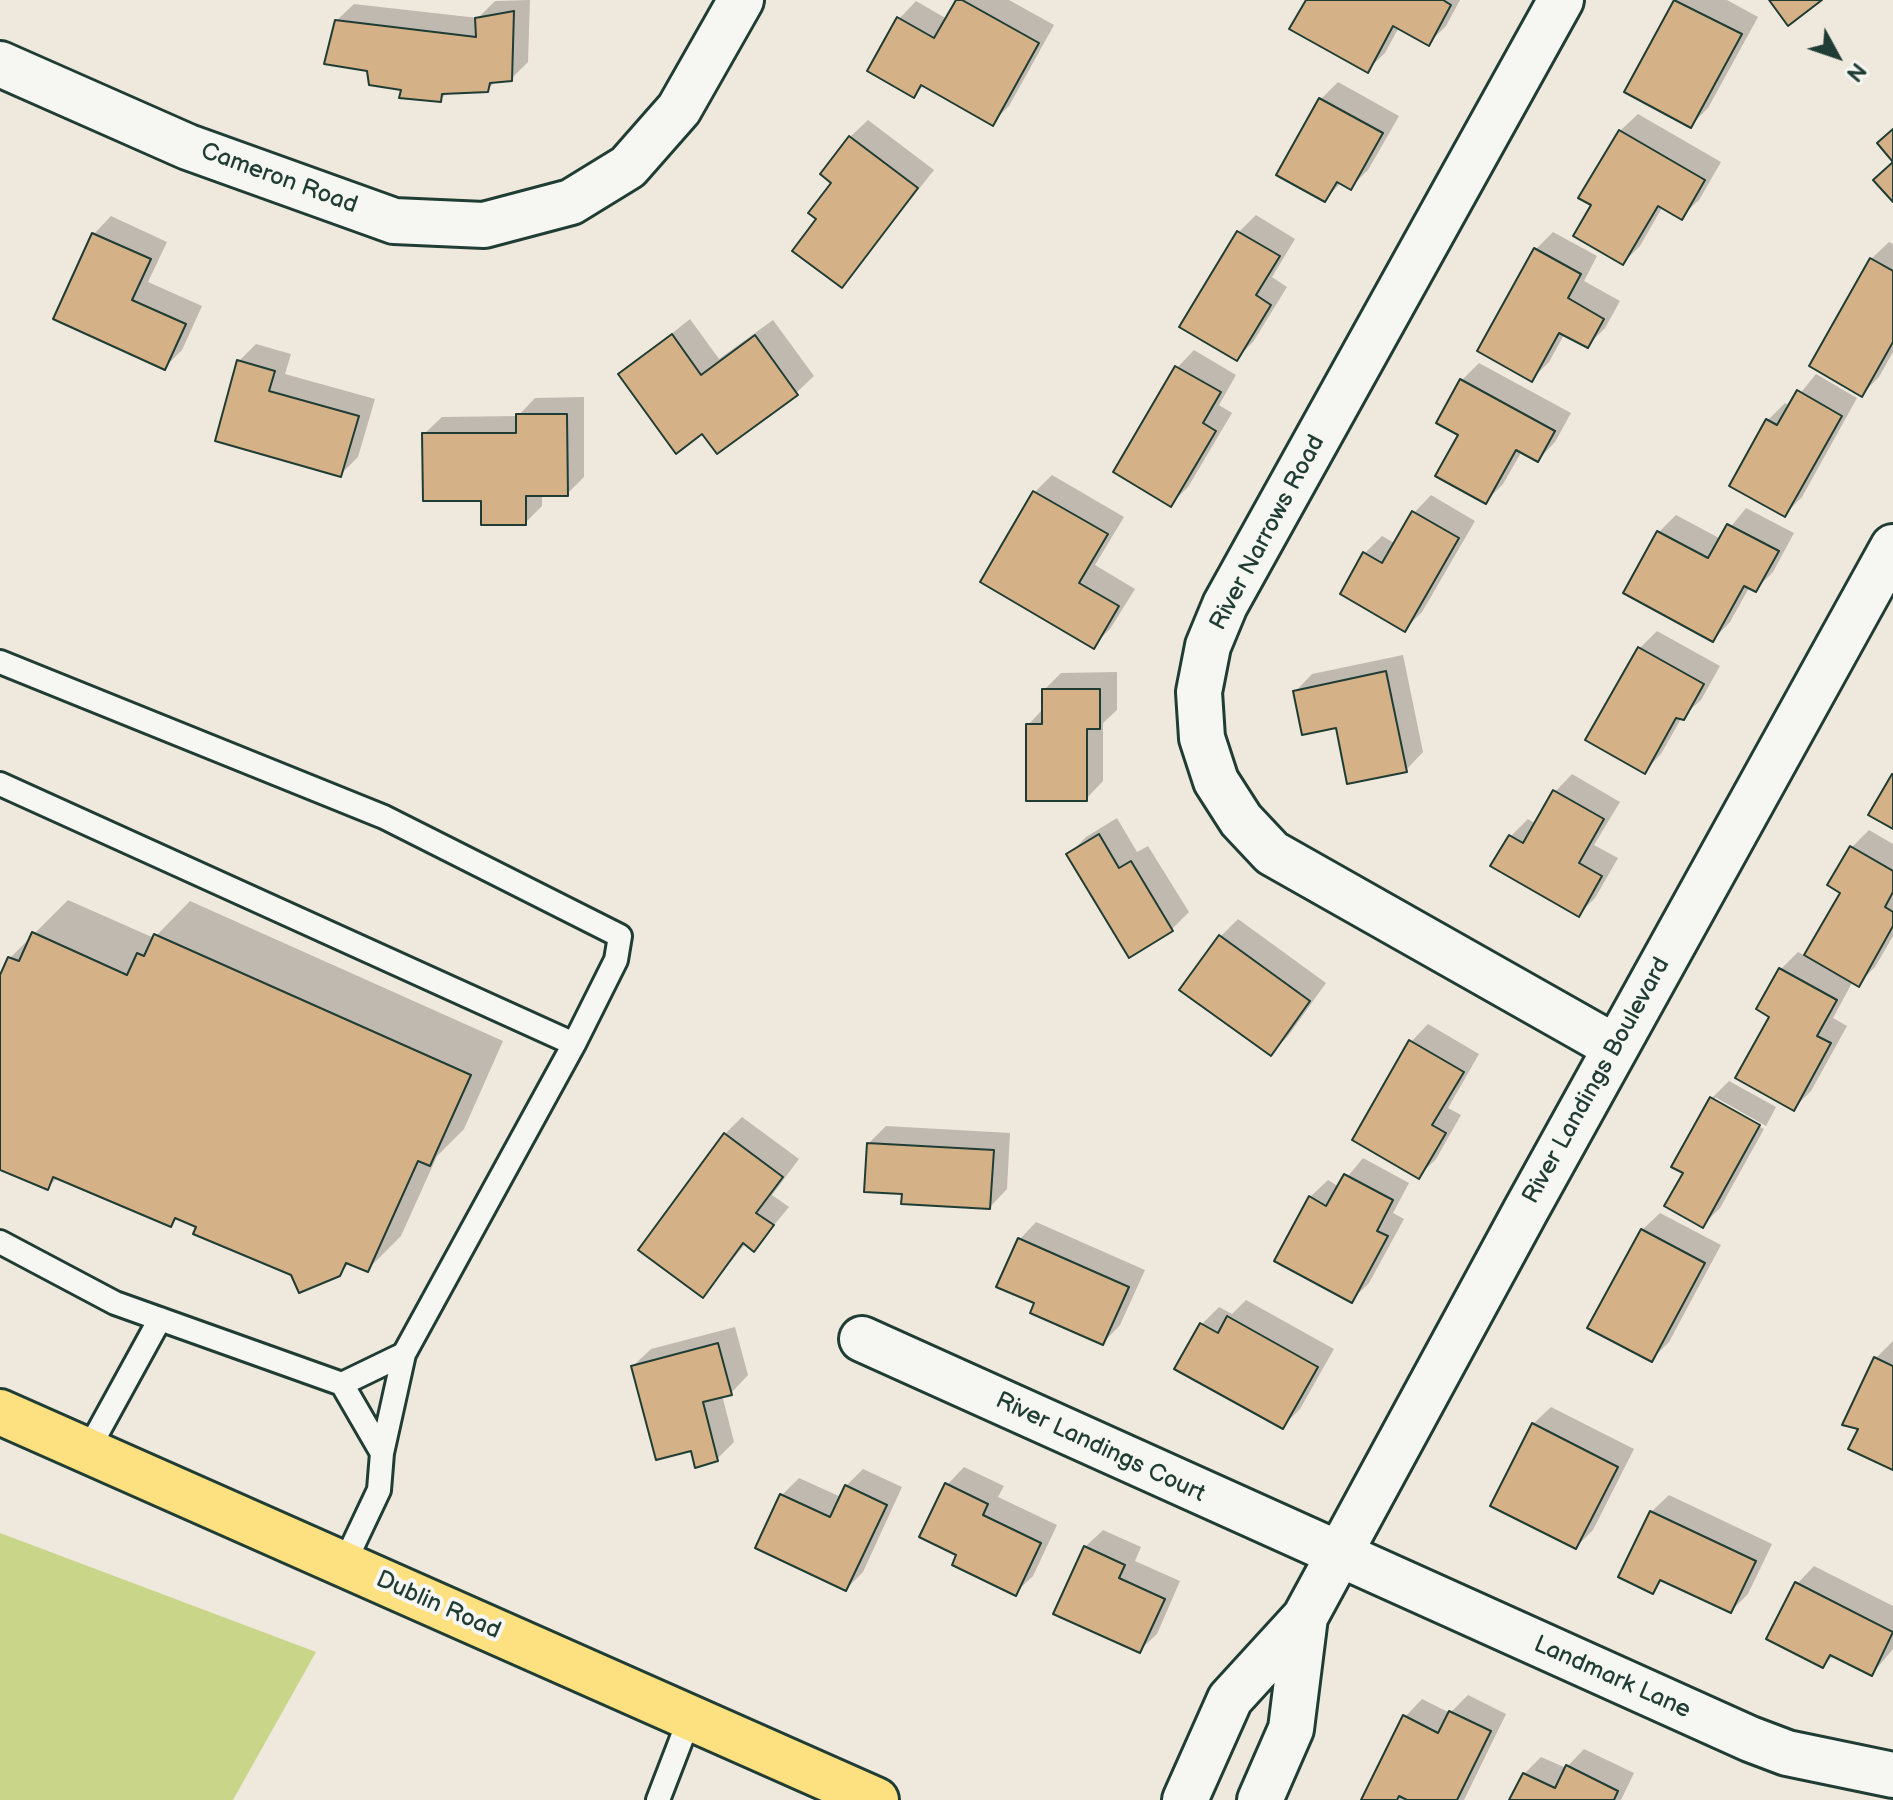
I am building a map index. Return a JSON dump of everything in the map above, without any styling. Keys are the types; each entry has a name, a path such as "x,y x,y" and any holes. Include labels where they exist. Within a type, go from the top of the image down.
{"main road":[{"name":"Dublin Road","path":"0,1412 876,1800"}],"street":[{"name":"Cameron Road","path":"0,64 188,147 394,221 484,225 571,202 628,167 679,109 741,0"},
{"name":"River Narrows Road","path":"1561,0 1225,605 1208,646 1199,692 1202,738 1216,781 1241,820 1272,853 1615,1047"},
{"name":"River Landings Boulevard","path":"1185,1800 1230,1699 1305,1617 1615,1047 1893,547"},
{"name":"River Landings Court","path":"862,1339 1338,1556"},
{"name":"Landmark Lane","path":"1338,1556 1750,1739 1787,1753 1893,1775"},
{"name":"River Landings Boulevard","path":"1260,1800 1291,1729 1305,1617"}],"lane":[{"path":"0,662 384,817 620,936 616,960 574,1044 404,1354 382,1453 379,1490 344,1564"},
{"path":"0,784 574,1044"},
{"path":"0,1242 115,1303 342,1384 382,1453"},
{"path":"88,1450 160,1319"},
{"path":"342,1384 404,1354"},
{"path":"658,1800 690,1717"}],"green space":[{"path":"0,1533 316,1652 233,1800 0,1800"}],"building":[{"path":"956,0 962,0 1039,43 993,126 921,85 914,98 867,71 897,17 934,38"},
{"path":"1306,0 1443,0 1451,5 1429,46 1393,26 1368,73 1289,29"},
{"path":"1674,0 1742,34 1691,128 1624,92"},
{"path":"1769,0 1822,0 1788,26"},
{"path":"514,11 512,81 490,83 488,92 442,94 441,102 399,98 401,90 369,85 367,71 324,64 335,20 476,37 475,18"},
{"path":"1319,98 1383,133 1351,190 1337,182 1325,202 1276,175"},
{"path":"1893,129 1893,162 1877,143"},
{"path":"1619,130 1705,180 1682,220 1658,206 1623,265 1573,236 1591,205 1578,198"},
{"path":"849,136 918,188 842,288 792,251 816,219 808,213 831,183 820,174"},
{"path":"1893,162 1893,202 1873,180"},
{"path":"1237,231 1280,256 1256,295 1271,305 1237,361 1179,327"},
{"path":"92,233 151,259 132,300 186,324 165,370 53,319"},
{"path":"1534,248 1581,274 1568,298 1604,319 1588,348 1559,333 1532,382 1477,351"},
{"path":"1870,258 1893,271 1893,342 1862,397 1809,366"},
{"path":"672,334 701,375 755,335 798,395 717,454 702,434 676,454 618,374"},
{"path":"237,360 275,371 269,391 359,416 341,477 215,441"},
{"path":"1175,366 1221,392 1203,423 1216,431 1171,507 1113,472"},
{"path":"1460,379 1555,431 1538,462 1516,450 1486,504 1435,476 1458,435 1436,423"},
{"path":"1797,390 1842,416 1785,517 1729,486 1766,419 1777,425"},
{"path":"516,414 567,414 568,496 526,496 526,525 481,525 481,501 423,501 422,433 516,433"},
{"path":"1033,491 1108,534 1079,583 1119,606 1094,649 980,582"},
{"path":"1412,511 1459,538 1405,632 1340,594 1363,552 1382,563"},
{"path":"1727,524 1779,551 1756,592 1744,586 1713,642 1623,593 1657,531 1708,558"},
{"path":"1638,647 1704,684 1684,720 1676,718 1645,774 1585,740"},
{"path":"1386,671 1407,772 1347,784 1336,728 1302,735 1293,691"},
{"path":"1042,689 1100,689 1100,729 1087,729 1087,801 1026,801 1026,724 1042,724"},
{"path":"1893,774 1893,829 1868,815"},
{"path":"1553,790 1604,819 1579,863 1602,876 1579,917 1490,866 1509,835 1523,843"},
{"path":"1099,834 1119,868 1131,861 1173,931 1129,958 1066,854"},
{"path":"1850,846 1893,871 1893,892 1885,907 1893,912 1893,926 1859,987 1804,955 1840,893 1827,885"},
{"path":"32,932 127,975 137,953 144,956 154,934 471,1075 430,1166 418,1161 368,1272 346,1263 340,1276 299,1293 291,1275 193,1234 196,1227 175,1218 171,1227 53,1177 48,1190 0,1170 0,975 8,957 19,961"},
{"path":"1219,935 1310,1001 1271,1056 1179,990"},
{"path":"1779,968 1837,1000 1817,1036 1831,1043 1794,1111 1735,1078 1769,1017 1756,1009"},
{"path":"1409,1040 1464,1072 1432,1125 1446,1133 1419,1179 1352,1140"},
{"path":"1710,1097 1760,1125 1703,1228 1664,1206 1683,1173 1671,1167"},
{"path":"724,1133 783,1177 756,1213 774,1225 754,1252 743,1243 703,1298 638,1250"},
{"path":"867,1143 994,1150 990,1209 901,1204 902,1194 864,1192"},
{"path":"1344,1174 1393,1200 1377,1231 1388,1236 1352,1303 1274,1261 1309,1196 1326,1206"},
{"path":"1641,1229 1705,1263 1652,1362 1587,1328"},
{"path":"1018,1238 1129,1287 1103,1345 1030,1313 1034,1303 996,1287"},
{"path":"1227,1316 1318,1367 1283,1429 1174,1369 1200,1323 1218,1333"},
{"path":"718,1343 732,1395 703,1402 718,1461 695,1468 691,1451 656,1460 631,1366"},
{"path":"1874,1357 1893,1366 1893,1470 1848,1449 1858,1429 1842,1425"},
{"path":"1532,1423 1618,1467 1576,1549 1490,1506"},
{"path":"945,1483 988,1504 983,1515 1041,1543 1016,1596 952,1565 956,1555 919,1537"},
{"path":"845,1485 887,1505 846,1591 755,1548 780,1494 830,1517"},
{"path":"1650,1511 1756,1561 1731,1613 1660,1580 1653,1594 1618,1577"},
{"path":"1084,1546 1125,1565 1119,1578 1165,1599 1140,1653 1053,1614"},
{"path":"1795,1582 1893,1632 1872,1676 1830,1655 1823,1668 1766,1639"},
{"path":"1449,1711 1491,1731 1457,1800 1407,1800 1399,1796 1397,1800 1361,1800 1403,1715 1438,1733"},
{"path":"1566,1765 1618,1791 1614,1800 1509,1800 1523,1773 1555,1788"}]}
